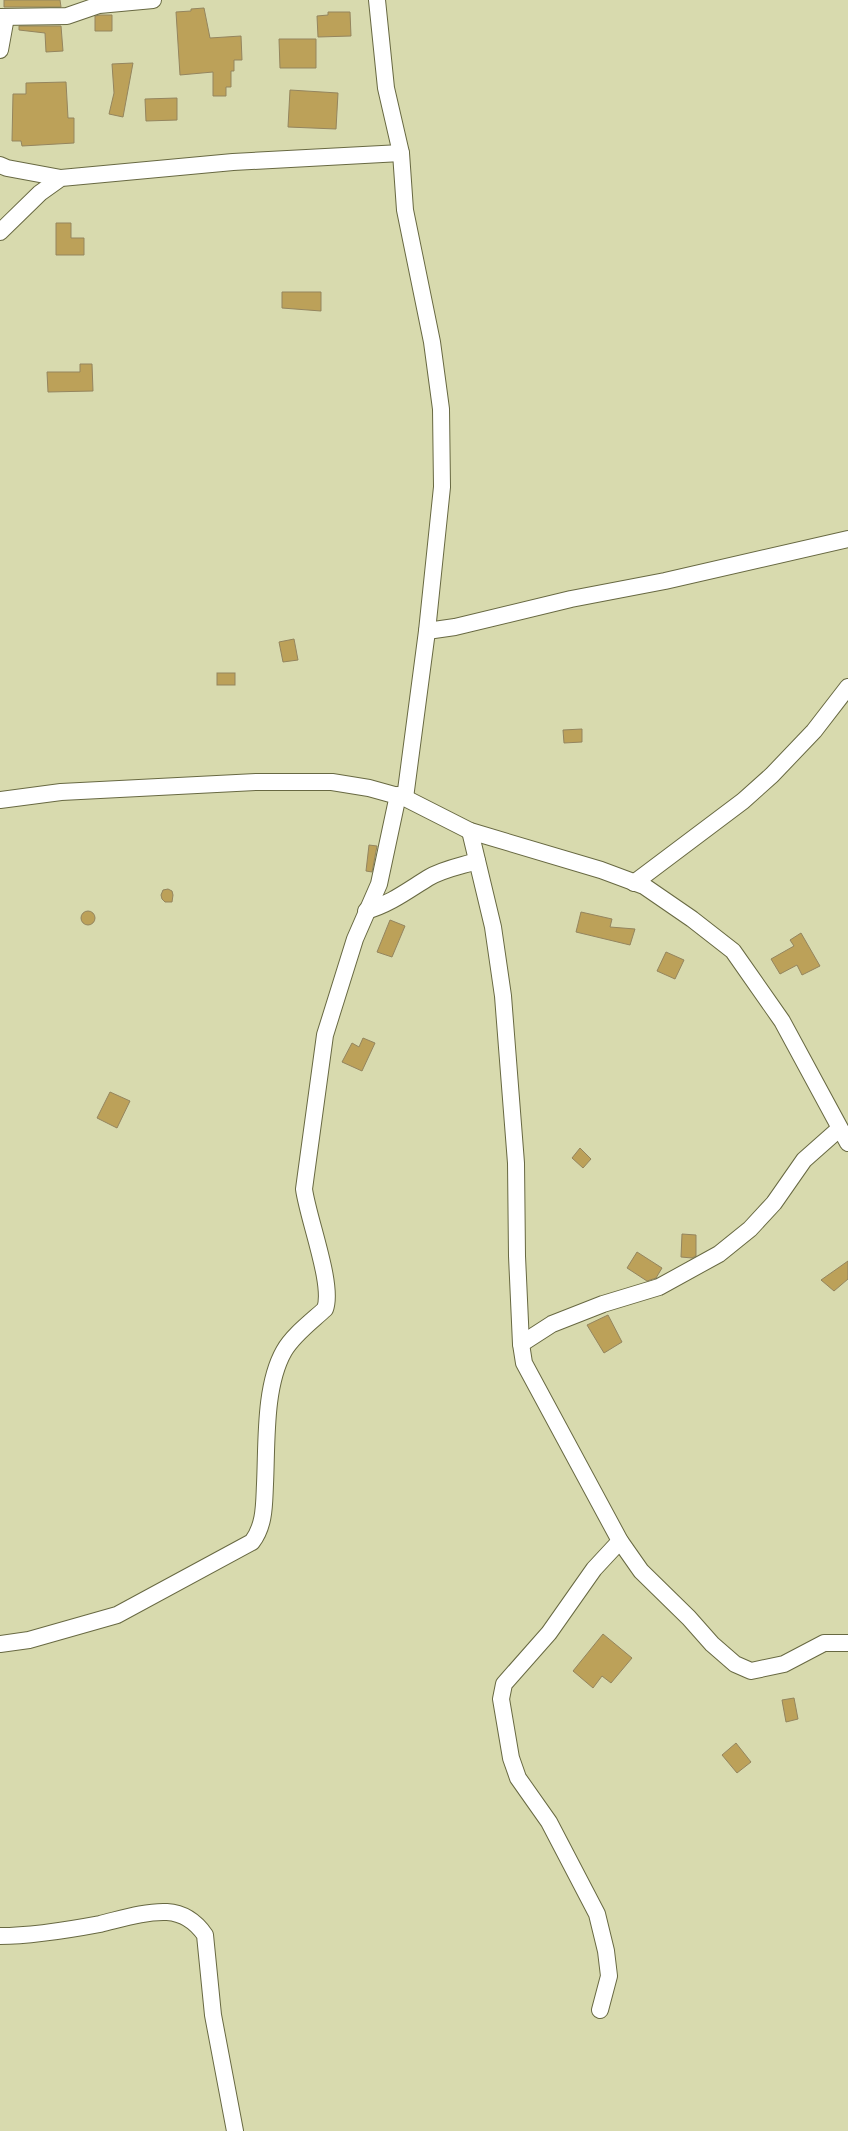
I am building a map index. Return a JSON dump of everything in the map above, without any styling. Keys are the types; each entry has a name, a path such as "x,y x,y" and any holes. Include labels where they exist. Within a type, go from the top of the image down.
{"street":[{"path":"0,50 3,17 67,16 99,5 153,0"},
{"path":"0,1644 29,1640 117,1614 252,1542 260,1531 264,1505 270,1402 276,1370 285,1350 325,1309 328,1302 324,1269 306,1208 304,1189 306,1164 325,1035 366,911 379,884 402,796 427,631 442,487 441,409 432,342 405,210 401,153 386,88 377,0"},
{"path":"0,165 7,168 61,178 233,162 401,153"},
{"path":"0,232 40,192 61,178"},
{"path":"427,631 456,627 571,599 665,581 848,539"},
{"path":"634,883 743,801 772,775 845,696"},
{"path":"0,800 61,792 297,781 332,782 369,788 402,796 470,831 601,870 644,886 692,919 733,951 782,1021 839,1129 848,1143"},
{"path":"470,831 493,927 503,1003 516,1163 517,1256 521,1344 524,1363 620,1540 641,1571 689,1618 712,1644 735,1664 751,1672 784,1664 824,1643 848,1643"},
{"path":"366,911 396,900 428,878 442,871 477,861"},
{"path":"521,1344 552,1324 603,1304 659,1287 719,1254 750,1229 774,1202 804,1160 839,1129"},
{"path":"600,2010 609,1976 606,1951 597,1914 549,1822 518,1778 511,1758 501,1699 504,1684 549,1633 594,1569 620,1540"},
{"path":"0,1936 83,1927 148,1914 167,1912 187,1918 200,1927 205,1935 213,2015 235,2131"}],"building":[{"path":"4,0 60,0 61,7 4,7"},
{"path":"204,8 210,38 241,36 242,60 234,60 234,71 231,71 231,87 226,87 226,96 213,96 213,72 180,75 176,12"},
{"path":"328,12 350,12 351,36 318,37 317,16 328,15"},
{"path":"112,15 112,31 95,31 95,16"},
{"path":"19,26 61,26 63,51 46,52 45,33 19,30"},
{"path":"279,39 316,39 316,68 280,68"},
{"path":"133,63 123,117 109,114 114,93 112,64"},
{"path":"66,82 68,118 74,118 74,143 22,146 21,141 12,141 13,94 26,94 26,83"},
{"path":"290,90 338,93 336,129 288,127"},
{"path":"177,98 177,120 146,121 145,99"},
{"path":"56,223 71,223 71,238 84,238 84,255 56,255"},
{"path":"282,292 321,292 321,311 282,308"},
{"path":"80,364 92,364 93,391 48,392 47,372 80,372"},
{"path":"294,639 298,660 283,662 279,642"},
{"path":"217,673 235,673 235,685 217,685"},
{"path":"582,729 582,742 564,743 563,730"},
{"path":"369,845 377,846 372,872 366,871"},
{"path":"168,889 172,891 172,902 165,902 162,899 161,895 163,890"},
{"path":"88,911 93,913 95,918 93,923 88,925 83,923 81,918 83,913"},
{"path":"581,912 612,919 610,927 635,929 630,945 576,932"},
{"path":"390,920 405,926 392,957 377,952"},
{"path":"801,933 820,966 802,975 797,965 780,974 771,959 794,946 790,940"},
{"path":"666,952 684,960 675,979 657,971"},
{"path":"363,1038 375,1043 362,1071 342,1062 352,1043 359,1047"},
{"path":"110,1092 130,1101 117,1128 97,1118"},
{"path":"580,1148 591,1159 583,1168 572,1158"},
{"path":"682,1234 696,1235 696,1256 692,1258 681,1257"},
{"path":"637,1252 662,1268 656,1278 647,1281 627,1268"},
{"path":"848,1261 848,1279 834,1291 821,1280"},
{"path":"608,1315 622,1342 604,1353 587,1325"},
{"path":"603,1634 632,1658 611,1683 602,1676 593,1688 573,1671"},
{"path":"794,1698 798,1719 786,1722 782,1700"},
{"path":"736,1743 751,1762 737,1773 722,1755"}]}
